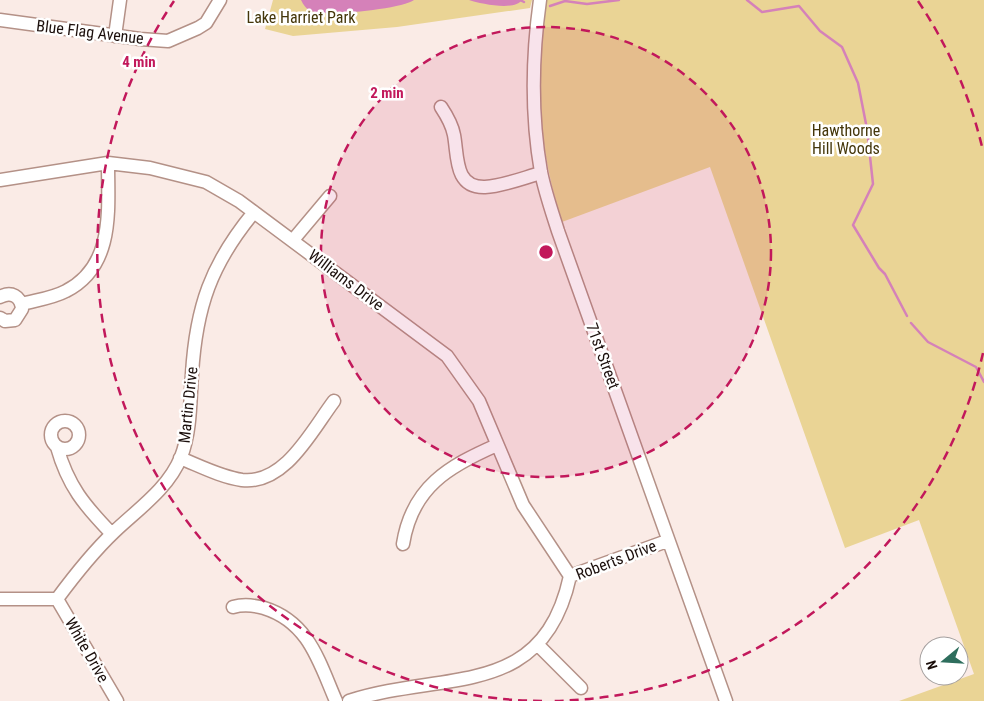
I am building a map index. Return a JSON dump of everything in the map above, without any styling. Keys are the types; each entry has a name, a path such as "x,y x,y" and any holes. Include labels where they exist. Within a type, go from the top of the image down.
{"street":[{"path":"115,36 120,0"},
{"name":"Blue Flag Avenue","path":"0,20 115,36 168,40 188,34 206,23 220,0"},
{"name":"71st Street","path":"540,0 533,76 541,173 558,231 667,541 726,701"},
{"path":"441,107 452,127 458,166 464,180 471,184 486,187 541,173"},
{"path":"22,304 68,290 82,279 100,255 108,225 108,163"},
{"name":"Williams Drive","path":"0,180 108,163 150,168 206,182 254,212 448,356 479,401 523,505 570,576"},
{"path":"292,240 330,196"},
{"name":"Martin Drive","path":"57,599 72,578 112,534 162,488 180,458 188,428 194,344 200,310 217,263 233,238 254,212"},
{"path":"0,297 5,294 14,295 22,304 21,314 15,320 5,321 0,318"},
{"path":"180,458 236,479 252,480 265,478 275,473 288,462 334,401"},
{"path":"404,544 410,518 435,481 457,463 497,445"},
{"path":"58,447 62,465 78,497 112,534"},
{"name":"Roberts Drive","path":"349,701 390,690 483,677 507,668 538,645 548,634 560,610 570,576 667,541"},
{"path":"0,600 57,599"},
{"name":"White Drive","path":"57,599 117,701"},
{"path":"234,607 242,604 258,606 280,613 295,626 309,642 336,701"},
{"path":"538,645 581,688"}],"green space":[{"name":"Lake Harriet Park","path":"273,0 532,0 530,8 397,27 293,36 265,29"},
{"name":"Hawthorne Hill Woods","path":"546,0 984,0 984,701 899,701 941,686 969,686 969,676 974,674 969,660 969,636 960,636 919,520 845,548 710,167 562,222 548,168 540,112 539,84 542,28"}],"shaded area":[{"path":"301,0 414,0 380,9 347,13 319,13 306,8"},
{"path":"469,0 522,0 505,6 489,5"}],"waterway":[{"path":"520,0 524,2"},
{"path":"550,6 565,1 587,4 619,0"},
{"path":"747,0 762,12 799,6 820,31 842,47 858,83 867,129 873,184 853,225 879,268 885,274 907,316"},
{"path":"911,323 928,342 976,367 984,382"}]}
